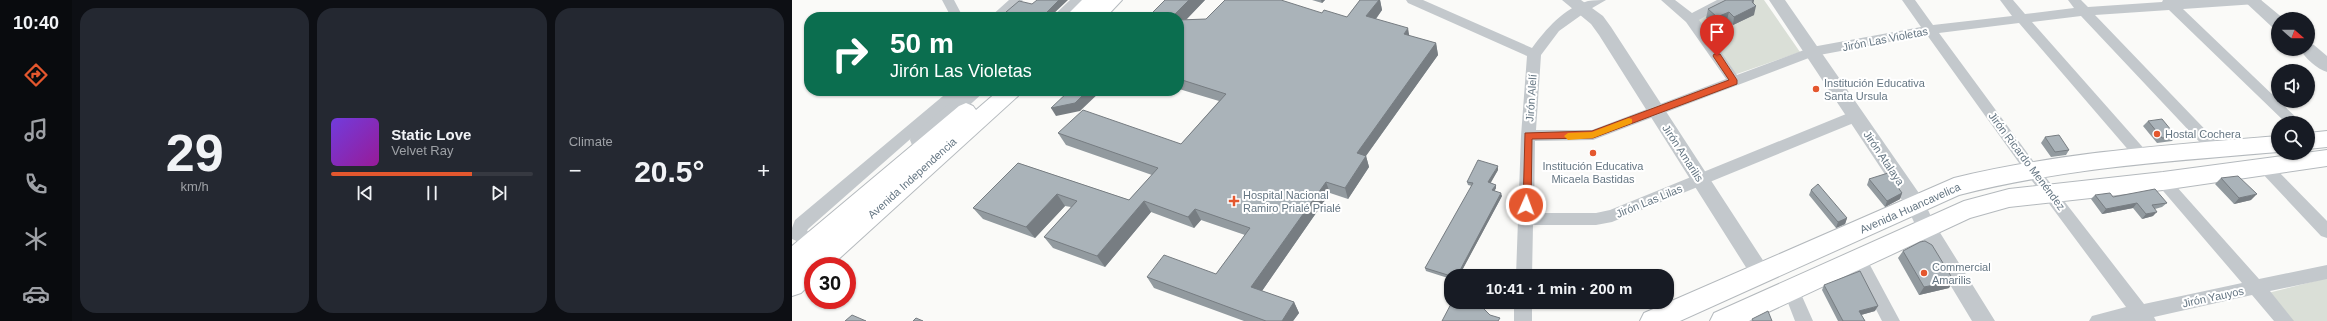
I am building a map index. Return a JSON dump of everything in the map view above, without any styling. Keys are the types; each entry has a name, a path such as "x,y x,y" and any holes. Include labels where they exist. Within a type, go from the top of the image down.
{"main road":[{"path":"1080,12 1094,0"},
{"path":"1100,12 1113,0"},
{"name":"Avenida Independencia","path":"792,260 984,96"},
{"name":"Avenida Independencia","path":"823,257 1005,96"},
{"name":"Avenida Huancavelica","path":"1653,321 1954,187 1996,175 2142,156 2271,145"},
{"path":"1723,321 1964,210 2009,198 2163,181 2327,158"},
{"name":"Avenida Independencia","path":"792,285 804,274"}],"street":[{"path":"949,0 955,12"},
{"path":"1002,12 1017,0"},
{"path":"1066,12 1080,0"},
{"path":"1412,0 1534,54 1554,28 1576,4 1600,0"},
{"path":"1434,10 1445,0"},
{"path":"1667,0 1691,19 1734,82"},
{"path":"1691,19 1727,0"},
{"name":"Jirón Atalaya","path":"1777,0 1916,205 1926,227 1984,321"},
{"name":"Jirón Ricardo Menéndez","path":"1908,0 2032,170 2144,317"},
{"path":"2006,0 2142,156"},
{"path":"2074,0 2215,150"},
{"path":"2251,0 2271,17"},
{"name":"Jirón Las Violetas","path":"1528,136 1593,135 1812,52 1930,30 2085,11 2169,3 2256,0"},
{"path":"2263,0 2277,12"},
{"path":"2169,3 2288,116"},
{"name":"Jirón Amarilis","path":"1576,4 1597,20 1605,31 1761,274"},
{"path":"2315,45 2327,56"},
{"name":"Jirón Alelí","path":"1524,269 1528,136 1534,54"},
{"path":"2315,55 2327,66"},
{"path":"799,244 798,234 801,225 952,96"},
{"name":"Avenida Independencia","path":"799,244 970,96"},
{"name":"Jirón Las Lilas","path":"1526,219 1596,219 1612,216 1856,116"},
{"path":"2265,167 2327,231"},
{"path":"2163,181 2284,321"},
{"path":"1858,259 1891,321"},
{"name":"Jirón Yauyos","path":"2098,321 2144,317 2255,288 2327,272"},
{"path":"1791,290 1804,321"},
{"path":"1522,321 1523,309"}],"shaded area":[{"path":"1734,0 1764,0 1800,52 1734,75 1698,20"},
{"path":"2327,278 2327,321 2293,321 2268,293"}],"building":[{"path":"1037,0 1059,0 1047,12 1006,12 1019,1 1032,4"},
{"path":"1165,0 1189,0 1177,12 1153,12"},
{"path":"1225,0 1281,0 1322,13 1324,10 1347,17 1360,0 1379,0 1366,16 1408,28 1404,34 1436,43 1357,153 1366,156 1345,188 1326,182 1251,287 1294,302 1282,321 1266,321 1147,277 1164,255 1216,274 1250,228 1195,209 1188,217 1144,201 1097,256 1044,237 1077,201 1057,194 1026,227 973,208 1018,163 1129,200 1158,168 1058,133 1083,110 1181,144 1226,94 1184,81 1184,20 1206,19"},
{"path":"1726,0 1753,0 1752,2 1756,6 1734,17 1729,12 1717,17 1708,9"},
{"path":"1064,96 1082,96 1075,103 1051,108"},
{"path":"2162,119 2176,136 2162,138 2148,121"},
{"path":"2059,135 2069,150 2055,152 2045,137"},
{"path":"1478,160 1498,166 1488,182 1496,185 1492,190 1501,193 1461,269 1444,269 1444,274 1425,268 1473,183 1467,182"},
{"path":"1888,173 1902,193 1887,201 1869,179"},
{"path":"2238,176 2257,194 2239,198 2221,178"},
{"path":"1818,184 1847,218 1838,222 1811,190"},
{"path":"2155,189 2167,203 2152,205 2157,212 2146,214 2137,203 2106,209 2095,195 2110,193 2113,197"},
{"name":"Commercial Amarilis","path":"1925,241 1932,245 1954,281 1924,287 1903,251"},
{"path":"1860,271 1878,306 1859,311 1865,321 1843,321 1824,285"},
{"path":"1448,309 1484,309 1490,315 1500,318 1498,321 1442,321"},
{"path":"1768,311 1772,321 1753,321 1752,319"},
{"path":"852,315 866,321 845,321"},
{"path":"916,318 923,321 913,321"}],"slow traffic":[{"path":"1568,136 1593,135 1629,121"}],"place":[{"name":"Institución Educativa Santa Ursula","path":"1816,89"},
{"name":"Hostal Cochera","path":"2157,134"},
{"name":"Institución Educativa Micaela Bastidas","path":"1593,153"},
{"name":"Hospital Nacional Ramiro Prialé Prialé","path":"1234,201"},
{"name":"Commercial Amarilis","path":"1924,273"}],"route":[{"path":"1526,205 1528,136 1593,135 1734,82 1717,56"}]}
